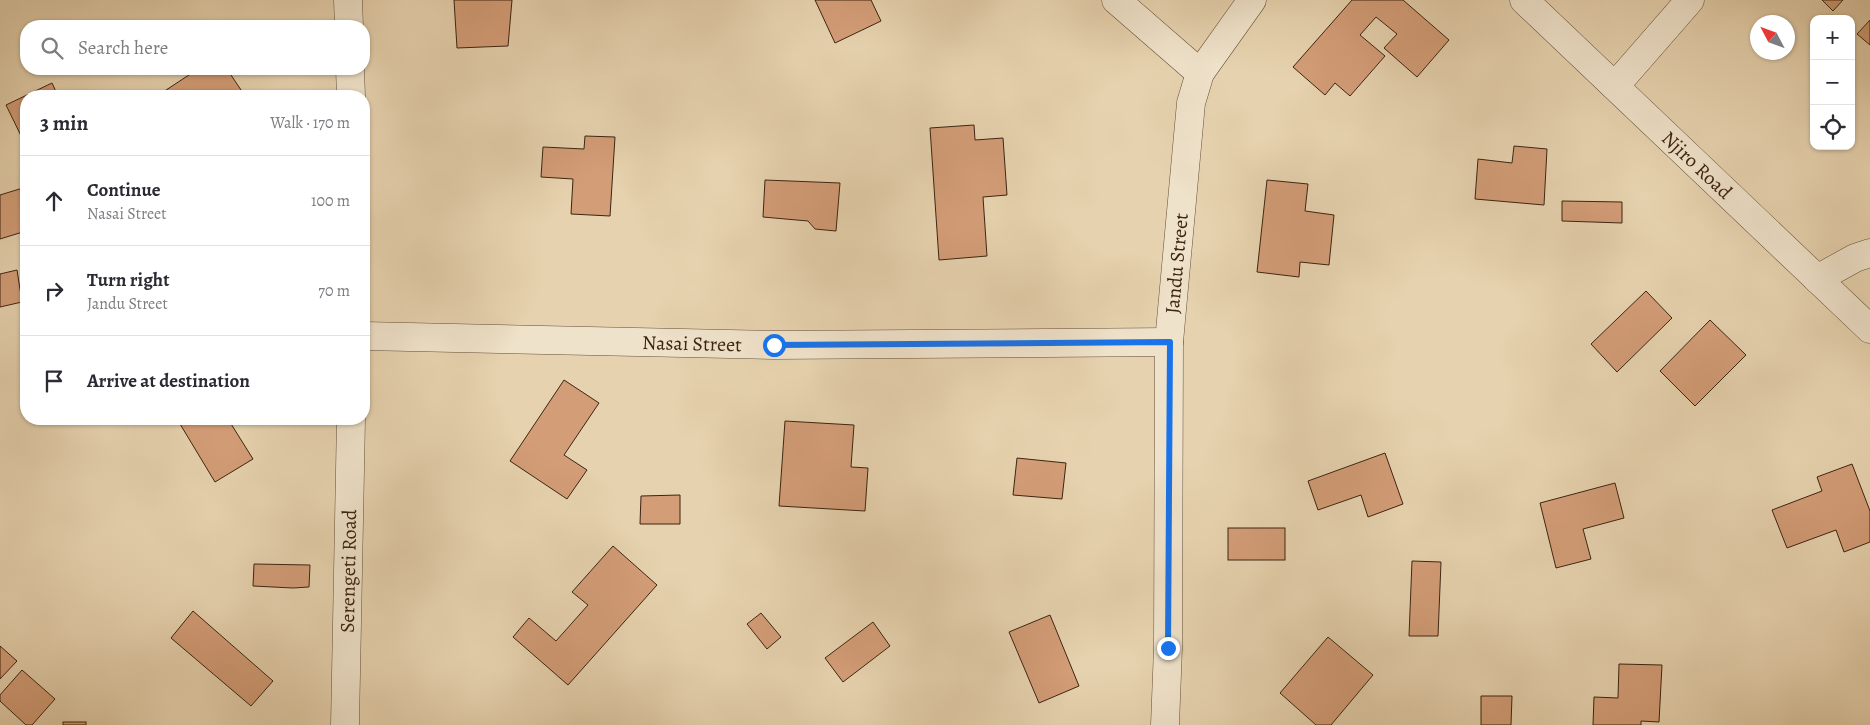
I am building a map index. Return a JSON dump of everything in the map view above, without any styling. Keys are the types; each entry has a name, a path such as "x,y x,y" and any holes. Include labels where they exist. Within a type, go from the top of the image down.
{"street":[{"path":"348,0 349,20"},
{"path":"1116,0 1200,73"},
{"name":"Jandu Street","path":"1165,725 1168,638 1170,342 1191,103 1200,73 1252,0"},
{"name":"Njiro Road","path":"1524,0 1870,329"},
{"path":"1615,86 1690,0"},
{"path":"350,75 351,90"},
{"path":"1817,279 1855,258 1870,253"},
{"name":"Nasai Street","path":"370,336 774,345 1170,342"},
{"name":"Serengeti Road","path":"345,725 351,425"}],"building":[{"path":"454,0 512,0 508,46 457,48"},
{"path":"815,0 871,0 881,21 835,43"},
{"path":"1352,0 1403,0 1449,40 1417,77 1384,48 1397,34 1376,17 1360,35 1385,56 1350,96 1335,83 1325,95 1293,67"},
{"path":"1822,0 1843,0 1833,11"},
{"path":"1870,20 1870,45 1857,34"},
{"path":"189,75 231,75 241,90 166,90"},
{"path":"52,83 55,90 37,90"},
{"path":"20,98 20,134 6,105"},
{"path":"974,125 975,140 1003,138 1007,195 983,197 987,256 939,260 930,128"},
{"path":"585,136 615,137 610,216 571,214 573,179 541,177 543,147 584,149"},
{"path":"1514,146 1547,149 1544,205 1475,199 1478,159 1512,163"},
{"path":"765,180 840,183 836,231 815,229 808,221 763,217"},
{"path":"1267,180 1308,184 1305,211 1334,215 1329,265 1300,262 1299,277 1257,272"},
{"path":"20,189 20,233 0,239 0,195"},
{"path":"1562,201 1622,202 1622,223 1562,221"},
{"path":"17,270 20,302 0,307 0,274"},
{"path":"1646,291 1672,318 1617,372 1591,344"},
{"path":"1710,320 1746,355 1695,406 1660,371"},
{"path":"564,380 599,403 564,455 587,470 567,499 510,461"},
{"path":"785,421 854,425 851,467 868,468 865,511 779,506"},
{"path":"181,425 232,425 253,459 215,482"},
{"path":"1385,453 1403,504 1368,517 1361,495 1318,510 1308,481"},
{"path":"1017,458 1066,463 1062,499 1013,495"},
{"path":"1852,464 1870,511 1870,542 1844,552 1836,530 1787,548 1772,510 1822,491 1817,477"},
{"path":"1615,483 1624,518 1583,529 1591,559 1556,568 1540,503"},
{"path":"680,495 680,524 640,524 641,496"},
{"path":"1228,528 1285,528 1285,560 1228,560"},
{"path":"613,546 657,585 568,685 513,637 529,618 556,641 588,605 572,592"},
{"path":"1412,561 1441,562 1438,636 1409,636"},
{"path":"254,564 310,565 309,587 253,586"},
{"path":"193,611 273,681 251,706 171,638"},
{"path":"761,613 781,637 767,649 747,624"},
{"path":"1050,615 1079,686 1039,703 1009,632"},
{"path":"873,622 890,646 843,682 825,658"},
{"path":"1328,637 1373,675 1331,725 1316,725 1280,693"},
{"path":"0,646 17,661 0,679"},
{"path":"1619,664 1662,665 1659,722 1641,721 1641,725 1593,725 1594,697 1618,698"},
{"path":"22,670 55,699 32,725 26,725 0,701 0,695"},
{"path":"1481,696 1512,696 1511,725 1481,725"},
{"path":"63,722 86,722 86,725 63,725"}],"route":[{"path":"774,345 1170,342 1168,648"}]}
